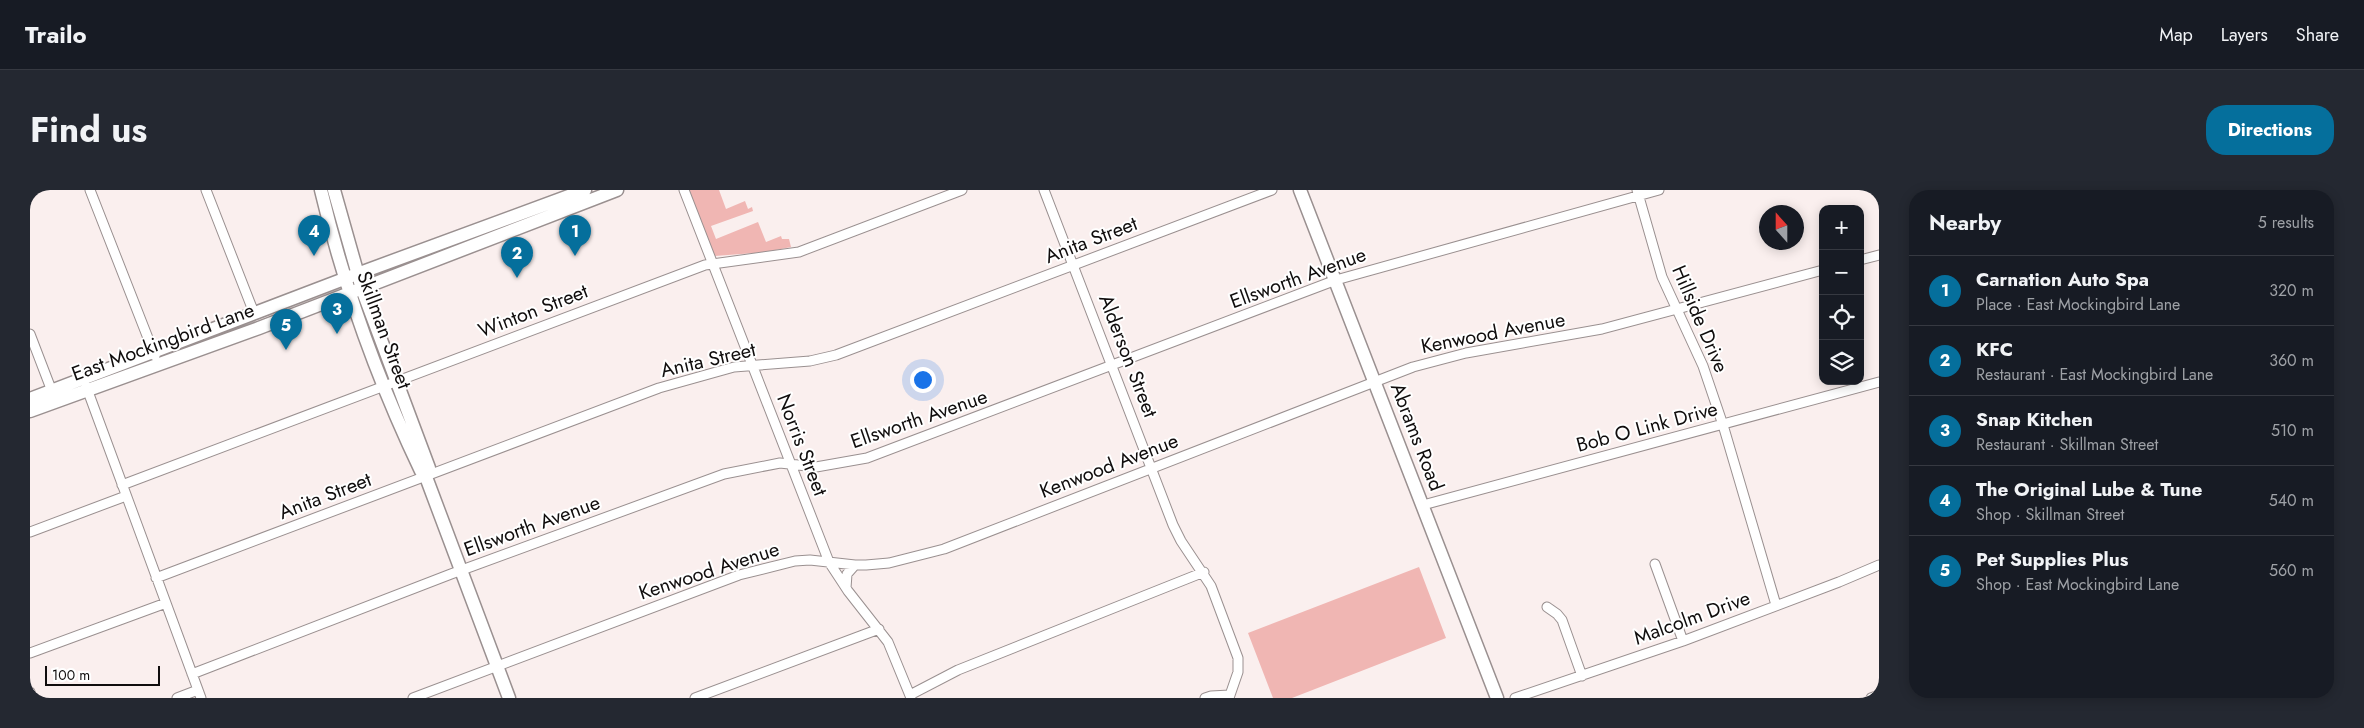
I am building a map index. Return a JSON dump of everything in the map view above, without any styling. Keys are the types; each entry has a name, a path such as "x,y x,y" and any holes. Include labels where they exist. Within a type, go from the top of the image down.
{"main road":[{"name":"Skillman Street","path":"321,190 349,294 406,440 421,472 426,477 509,698"},
{"name":"Skillman Street","path":"334,190 362,289 429,468 426,477"},
{"name":"East Mockingbird Lane","path":"555,207 585,190"},
{"name":"East Mockingbird Lane","path":"155,358 259,328 362,289 475,238 555,207 617,190"},
{"name":"Abrams Road","path":"1300,190 1497,698"},
{"name":"East Mockingbird Lane","path":"30,411 54,396 155,358 254,313 357,274 475,238"},
{"path":"254,313 259,328"},
{"name":"East Mockingbird Lane","path":"30,399 54,396"}],"street":[{"path":"90,190 155,358"},
{"path":"206,190 254,313"},
{"name":"Norris Street","path":"684,190 829,562 846,588 888,642 911,697"},
{"name":"Winton Street","path":"122,485 712,263 798,252 962,190"},
{"name":"Alderson Street","path":"1044,190 1177,533 1204,572 1211,586 1238,658 1238,672 1229,696"},
{"name":"Anita Street","path":"156,578 659,388 699,376 752,364 810,361 836,354 1272,190"},
{"name":"Ellsworth Avenue","path":"192,674 724,474 780,463 816,467 874,456 1336,280 1638,193 1659,190"},
{"name":"Hillside Drive","path":"1638,193 1662,278 1675,310 1703,366 1723,425 1776,605"},
{"path":"1864,259 1879,255"},
{"name":"Kenwood Avenue","path":"413,698 739,575 795,561 810,560 855,565 888,563 944,549 1413,367 1466,353 1567,336 1675,310 1819,271"},
{"path":"30,334 54,396"},
{"name":"Bob O Link Drive","path":"1423,505 1879,382"},
{"path":"85,384 199,694 177,698"},
{"path":"30,532 126,496"},
{"path":"1655,564 1682,641"},
{"path":"846,588 847,574 855,565"},
{"name":"Malcolm Drive","path":"1515,698 1682,641 1879,565"},
{"path":"911,697 958,670 1204,572"},
{"path":"30,653 166,602"},
{"path":"1547,607 1562,620 1582,676"},
{"path":"695,698 879,629"},
{"path":"30,692 32,698"},
{"path":"1871,698 1879,695"},
{"path":"1205,698 1229,696"}],"shaded area":[{"path":"686,190 719,190 726,209 745,201 748,209 752,207 753,211 711,226 716,239 758,222 766,242 781,236 782,239 789,239 791,247 766,252 715,256"},
{"path":"1419,567 1446,638 1292,698 1273,698 1248,633"}],"place":[{"name":"The Original Lube & Tune","path":"314,256"},
{"name":"Carnation Auto Spa","path":"575,256"},
{"name":"KFC","path":"517,278"},
{"name":"Snap Kitchen","path":"337,334"},
{"name":"Pet Supplies Plus","path":"286,350"}]}
